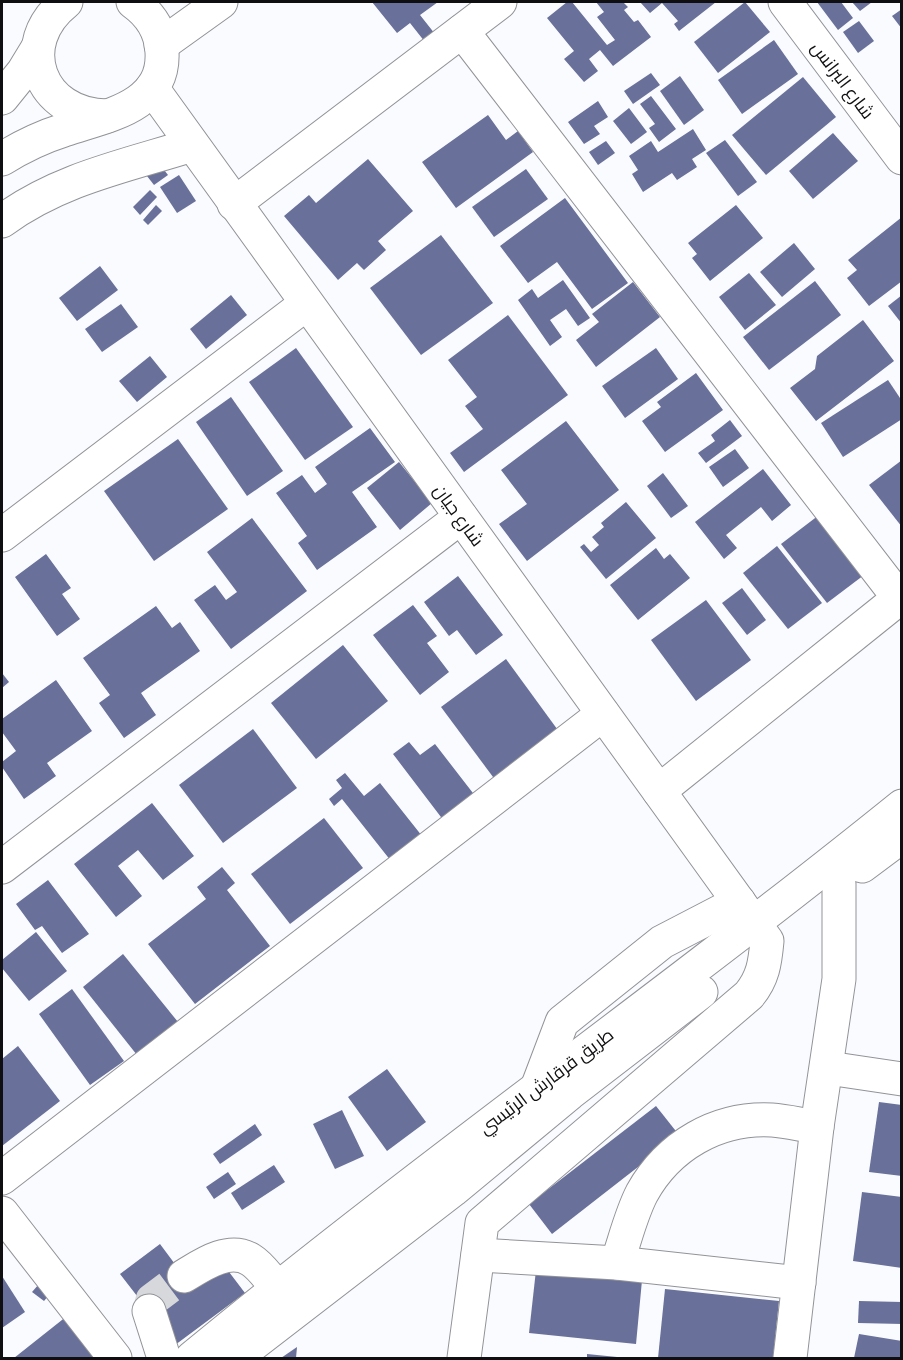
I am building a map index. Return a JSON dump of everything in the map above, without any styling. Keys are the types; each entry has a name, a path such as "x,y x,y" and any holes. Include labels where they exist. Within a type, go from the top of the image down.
{"street":[{"path":"2,98 23,72 37,49 46,22 66,2"},
{"path":"2,159 51,134 132,107 152,88 160,66 161,45 153,21 134,2"},
{"path":"161,45 221,2"},
{"path":"234,204 500,2"},
{"name":"شارع البرانس","path":"785,2 902,158"},
{"path":"462,31 900,597 659,791"},
{"path":"37,49 43,80 57,98 76,111 107,116"},
{"name":"شارع جيان","path":"152,88 753,922"},
{"path":"2,221 20,207 81,177 192,145"},
{"path":"2,536 306,304"},
{"path":"2,867 461,518"},
{"path":"2,1178 603,714"},
{"name":"طريق قرقارش الرئيسي","path":"235,1359 444,1178 537,1088 902,806"},
{"name":"طريق قرقارش الرئيسي","path":"192,1359 278,1288 570,1093 753,922 839,884 902,836"},
{"path":"790,1359 817,1127 828,1068 839,979 839,884"},
{"path":"464,1359 482,1223 749,995 762,976 753,922"},
{"path":"828,1068 902,1079"},
{"path":"617,1263 641,1195 659,1166 684,1144 713,1129 740,1122 771,1120 817,1127"},
{"path":"444,1178 482,1223"},
{"path":"2,1213 115,1359"},
{"path":"478,1255 617,1263 799,1283"},
{"path":"184,1276 215,1258 230,1256 250,1258 278,1288"},
{"path":"148,1311 164,1359"}],"building":[{"path":"372,2 438,2 420,15 435,34 425,42 410,23 397,33"},
{"path":"567,2 572,2 607,45 615,40 597,17 604,12 596,2 623,2 628,7 624,10 634,22 638,20 651,37 613,66 600,50 589,59 598,71 584,82 564,59 574,51 547,18"},
{"path":"640,2 716,2 679,31 674,24 678,21 662,3 650,13"},
{"path":"745,2 770,32 718,73 694,42"},
{"path":"817,2 841,2 853,18 838,30"},
{"path":"852,2 872,2 860,11"},
{"path":"902,9 902,29 892,16"},
{"path":"859,21 874,41 858,53 843,32"},
{"path":"774,40 798,74 742,114 718,80"},
{"path":"651,73 660,85 633,104 624,91"},
{"path":"680,76 704,110 684,125 660,91"},
{"path":"803,77 836,117 766,175 732,135"},
{"path":"651,96 676,129 659,142 649,128 655,124 640,104"},
{"path":"598,101 608,117 594,126 600,134 584,144 568,122"},
{"path":"629,108 647,132 631,144 613,121"},
{"path":"488,115 506,140 518,131 533,152 456,208 422,162"},
{"path":"693,129 706,150 692,159 697,167 677,180 672,173 643,192 632,174 638,170 629,156 651,141 658,152"},
{"path":"833,133 858,161 813,199 789,171"},
{"path":"725,140 757,182 738,196 706,153"},
{"path":"606,141 615,153 598,165 589,152"},
{"path":"368,159 413,211 378,241 386,250 364,270 357,263 338,280 284,216 309,195 316,203"},
{"path":"161,166 168,175 154,185 147,176"},
{"path":"526,169 548,199 494,237 472,207"},
{"path":"179,175 196,201 177,213 160,187"},
{"path":"150,190 157,197 140,215 133,207"},
{"path":"565,198 628,283 592,309 557,262 528,283 500,246"},
{"path":"156,205 162,211 148,225 143,220"},
{"path":"736,205 763,238 710,281 692,258 697,254 688,243"},
{"path":"902,217 902,281 869,306 847,278 857,270 848,260"},
{"path":"441,235 493,303 421,355 370,288"},
{"path":"794,243 815,269 782,297 760,272"},
{"path":"100,266 118,290 77,321 59,298"},
{"path":"749,273 776,305 745,330 719,297"},
{"path":"563,280 590,318 578,326 566,309 550,320 562,337 550,346 518,300 532,289 538,298"},
{"path":"815,281 841,315 769,370 743,337"},
{"path":"633,282 660,317 596,367 576,340 599,322 592,314"},
{"path":"231,295 247,315 206,349 190,329"},
{"path":"902,295 902,324 888,306"},
{"path":"121,304 138,327 102,352 85,329"},
{"path":"508,315 568,395 464,472 450,453 483,429 465,406 477,397 448,360"},
{"path":"863,320 894,361 816,421 790,388 815,369 817,356"},
{"path":"296,348 353,427 305,460 249,382"},
{"path":"656,348 678,379 625,418 602,386"},
{"path":"150,356 167,377 137,402 119,381"},
{"path":"696,373 723,410 665,452 642,421 661,407 657,402"},
{"path":"888,380 902,401 902,419 843,457 821,423"},
{"path":"231,397 283,471 247,496 196,422"},
{"path":"730,420 742,436 706,463 698,453 715,441 711,435"},
{"path":"566,421 619,490 527,561 499,524 527,504 501,470"},
{"path":"370,428 395,462 352,492 377,527 317,570 298,543 307,536 276,493 302,475 315,493 327,484 315,467"},
{"path":"178,439 228,509 154,561 104,491"},
{"path":"735,449 749,468 723,487 709,467"},
{"path":"902,460 902,527 869,485"},
{"path":"399,462 432,503 400,530 367,488"},
{"path":"763,469 791,505 772,521 761,507 726,535 737,548 724,559 695,522"},
{"path":"663,473 688,506 671,518 647,486"},
{"path":"626,502 656,538 606,579 580,547 584,544 591,552 599,545 592,537 604,527 601,523"},
{"path":"823,512 868,572 827,603 781,544"},
{"path":"252,518 307,591 231,649 194,600 215,585 226,600 237,592 207,552"},
{"path":"777,546 822,603 788,629 743,573"},
{"path":"656,548 664,559 670,554 690,578 638,620 610,585"},
{"path":"46,554 71,588 62,594 80,619 57,636 15,577"},
{"path":"458,576 503,635 476,655 457,630 449,636 424,602"},
{"path":"742,588 766,620 747,635 722,603"},
{"path":"706,600 751,660 696,701 651,640"},
{"path":"413,605 437,636 427,643 449,672 420,695 373,635"},
{"path":"156,606 172,628 180,622 200,651 141,693 156,715 124,738 99,703 110,695 83,658"},
{"path":"343,645 388,701 316,759 271,703"},
{"path":"506,659 560,733 496,781 441,707"},
{"path":"2,673 9,682 2,688"},
{"path":"56,680 92,731 47,763 56,776 24,799 2,767 2,762 16,751 2,732 2,719"},
{"path":"253,729 297,788 223,843 179,785"},
{"path":"409,742 420,755 435,744 476,797 444,821 393,754"},
{"path":"345,773 364,796 380,783 422,836 391,861 342,799 334,806 329,799 342,788 336,780"},
{"path":"152,803 194,856 163,880 138,850 118,866 142,896 116,917 74,864"},
{"path":"324,818 363,868 290,924 251,874"},
{"path":"222,867 235,883 227,890 270,946 195,1004 148,944 206,899 197,887"},
{"path":"48,880 89,934 62,953 42,926 35,930 16,904"},
{"path":"36,932 67,971 29,1001 2,968 2,960"},
{"path":"123,954 178,1022 137,1055 83,987"},
{"path":"72,989 124,1061 90,1085 39,1014"},
{"path":"18,1046 60,1101 2,1146 2,1059"},
{"path":"387,1069 426,1122 387,1151 348,1097"},
{"path":"879,1102 902,1105 902,1176 869,1172"},
{"path":"656,1106 679,1135 552,1234 529,1204"},
{"path":"342,1110 364,1156 335,1169 313,1124"},
{"path":"255,1124 262,1135 220,1164 213,1154"},
{"path":"274,1165 285,1182 242,1210 231,1193"},
{"path":"228,1172 236,1184 214,1199 206,1187"},
{"path":"862,1192 902,1197 902,1268 853,1261"},
{"path":"160,1244 192,1287 223,1264 245,1293 175,1345 120,1274"},
{"path":"536,1270 642,1280 636,1344 529,1333"},
{"path":"2,1276 25,1312 2,1328"},
{"path":"39,1284 50,1294 44,1301 32,1292"},
{"path":"665,1289 779,1301 773,1358 658,1358"},
{"path":"859,1301 902,1302 902,1324 858,1323"},
{"path":"67,1316 101,1358 14,1358"},
{"path":"859,1334 902,1341 902,1358 854,1358"},
{"path":"297,1347 296,1358 281,1358"},
{"path":"587,1354 617,1357 587,1358"}],"tunnel":[{"path":"149,1311 152,1300 184,1276"}]}
